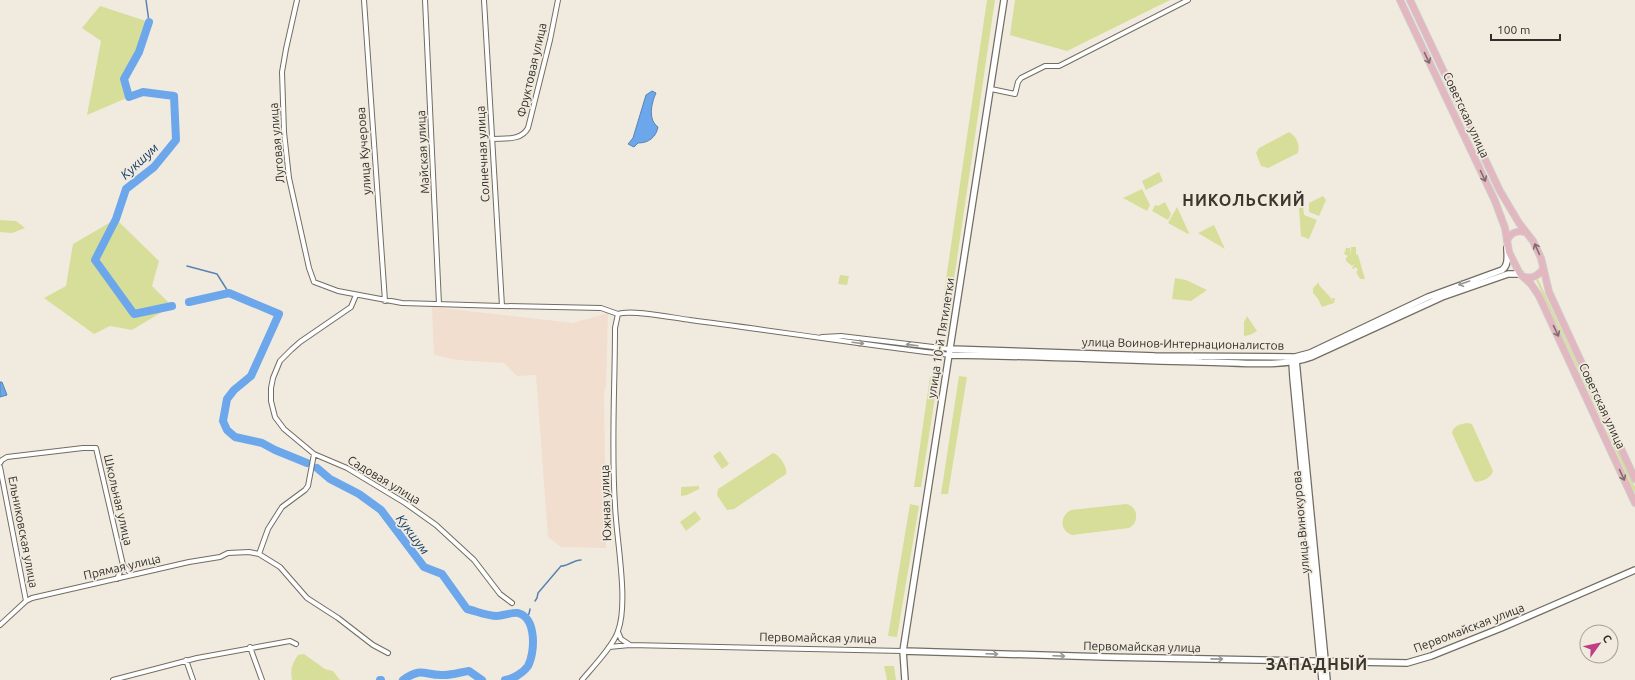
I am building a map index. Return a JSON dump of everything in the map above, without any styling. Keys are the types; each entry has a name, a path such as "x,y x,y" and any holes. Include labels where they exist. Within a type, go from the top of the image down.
{"main road":[{"name":"улица 10-й Пятилетки","path":"905,680 903,651 1004,0"},
{"name":"Советская улица","path":"1400,0 1495,201 1501,215 1507,243 1522,276 1539,296 1635,503"},
{"name":"Советская улица","path":"1410,0 1500,191 1525,232 1533,241 1541,258 1549,292 1635,479"},
{"path":"1507,243 1509,236 1515,232 1525,232"},
{"name":"улица Воинов-Интернационалистов","path":"950,352 1050,356 1295,360 1395,315 1451,287 1502,270 1506,266 1507,262 1507,243"},
{"path":"1522,276 1533,278 1543,269"},
{"name":"улица Воинов-Интернационалистов","path":"1395,315 1508,274 1522,276"},
{"name":"улица Винокурова","path":"1295,360 1322,660 1322,680"},
{"path":"1601,430 1610,425"},
{"name":"Первомайская улица","path":"903,651 1113,658 1322,660 1407,663 1424,659 1502,628 1635,570"},
{"name":"улица Винокурова","path":"1322,660 1327,680"}],"street":[{"name":"Луговая улица","path":"297,0 282,72 284,132 289,178 309,268 314,282"},
{"name":"улица Кучерова","path":"364,0 385,301"},
{"name":"Майская улица","path":"425,0 440,304"},
{"name":"Солнечная улица","path":"484,0 502,306"},
{"name":"Фруктовая улица","path":"492,139 517,137 524,134 528,128 535,106 558,0"},
{"path":"990,89 1015,94 1018,82 1021,78 1045,66 1059,66 1188,0"},
{"name":"улица Воинов-Интернационалистов","path":"314,282 330,289 385,301 440,304 601,308 618,314 626,312 820,337 843,342 950,352"},
{"name":"Садовая улица","path":"356,294 351,307 290,350 280,361 271,388 271,401 275,417 284,429 314,454 347,468 405,503 436,526 474,560 500,594 512,603"},
{"name":"Южная улица","path":"582,680 609,647 618,632 622,612 614,485 614,328 618,314"},
{"name":"Школьная улица","path":"1,461 15,456 83,448 96,448 123,565 117,579"},
{"path":"314,454 308,486 282,507 268,529 259,554 280,567 307,598 338,618 373,645 388,653"},
{"name":"Ельниковская улица","path":"0,467 26,601"},
{"name":"Прямая улица","path":"0,625 26,601 32,598 228,554 249,552 259,554"},
{"path":"123,565 132,575"},
{"path":"618,632 621,639 630,645"},
{"path":"113,680 126,679 186,660 250,647 290,641 296,644"},
{"name":"Первомайская улица","path":"609,647 630,645 903,651"},
{"path":"250,647 262,680"},
{"path":"186,660 193,680"}],"shaded area":[{"path":"432,307 573,323 608,313 606,386 604,392 606,548 561,547 548,537 536,375 517,376 504,363 457,360 434,355"}],"green space":[{"path":"987,0 995,0 947,327 939,327"},
{"path":"1015,0 1170,0 1067,51 1010,35"},
{"path":"100,6 149,22 139,52 124,79 129,97 87,115 101,41 82,28"},
{"path":"1289,132 1297,141 1299,147 1298,153 1268,168 1261,166 1256,153 1259,148"},
{"path":"1159,172 1163,181 1146,190 1142,181"},
{"path":"1142,189 1150,205 1147,211 1123,198"},
{"path":"1323,196 1326,200 1319,216 1309,212 1309,203"},
{"path":"1165,202 1171,214 1168,220 1152,211 1155,205 1158,206"},
{"path":"1303,206 1304,215 1317,220 1309,239 1301,236 1299,208"},
{"path":"1177,207 1189,233 1188,234 1168,223"},
{"path":"116,219 159,261 152,286 172,306 132,330 110,326 94,334 44,298 66,286 73,244"},
{"path":"0,220 16,221 25,228 12,233 0,232"},
{"path":"1214,225 1225,249 1198,233"},
{"path":"1351,247 1356,247 1356,254 1358,255 1365,279 1360,279 1356,272 1358,270 1356,267 1353,269 1352,268 1355,264 1352,266 1346,261 1348,256 1344,254 1346,248 1350,248 1351,255"},
{"path":"840,275 849,276 847,285 838,284"},
{"path":"1175,278 1186,280 1207,290 1191,301 1172,299"},
{"path":"1538,279 1605,423 1603,423 1536,280"},
{"path":"1319,282 1319,285 1331,298 1331,301 1332,298 1335,298 1334,303 1322,307 1313,293 1313,288"},
{"path":"1247,316 1257,331 1250,335 1244,336 1244,322"},
{"path":"959,376 967,377 948,494 941,494"},
{"path":"930,377 938,378 921,487 914,487"},
{"path":"1467,423 1472,424 1493,471 1488,478 1475,482 1452,433 1457,426"},
{"path":"1609,431 1635,487 1635,493 1607,432"},
{"path":"720,451 729,464 722,469 713,456"},
{"path":"773,453 776,454 783,462 786,468 786,474 734,509 727,510 717,495 718,489"},
{"path":"699,486 699,489 687,495 681,496 681,487"},
{"path":"910,504 919,506 897,637 888,636"},
{"path":"1126,504 1133,508 1136,514 1135,522 1129,528 1072,535 1065,530 1062,523 1067,513 1071,510"},
{"path":"695,511 701,519 686,531 680,522"},
{"path":"304,654 325,669 333,671 340,680 292,680 291,670 294,661 298,655"},
{"path":"884,666 894,666 896,680 887,680"}],"water":[{"path":"652,91 656,93 651,112 653,120 658,127 657,131 649,141 638,143 634,147 628,144 633,138 646,95"},
{"path":"0,382 2,382 7,395 0,397"}],"waterway":[{"name":"Кукшум","path":"146,0 149,22"},
{"name":"Кукшум","path":"149,22 139,52 124,79 129,97 143,92 174,96 176,140 154,167 126,189 116,219 95,260 134,314 172,306"},
{"path":"187,266 217,274 229,293"},
{"name":"Кукшум","path":"189,302 229,293 279,314 251,376 234,390 227,399 223,421 227,430 235,437 262,443 307,463"},
{"name":"Кукшум","path":"317,468 330,479 359,494 381,510 424,567 442,574 467,609 493,616 516,613 524,616 529,622 533,636 530,660 526,669 514,677 505,680"},
{"path":"535,601 538,593 561,566 581,560"},
{"path":"525,617 529,614 530,609"},
{"name":"Кукшум","path":"403,680 415,673 451,675 469,671 482,680"}],"district":[{"name":"НИКОЛЬСКИЙ","path":"1244,200"},
{"name":"ЗАПАДНЫЙ","path":"1317,664"}]}
